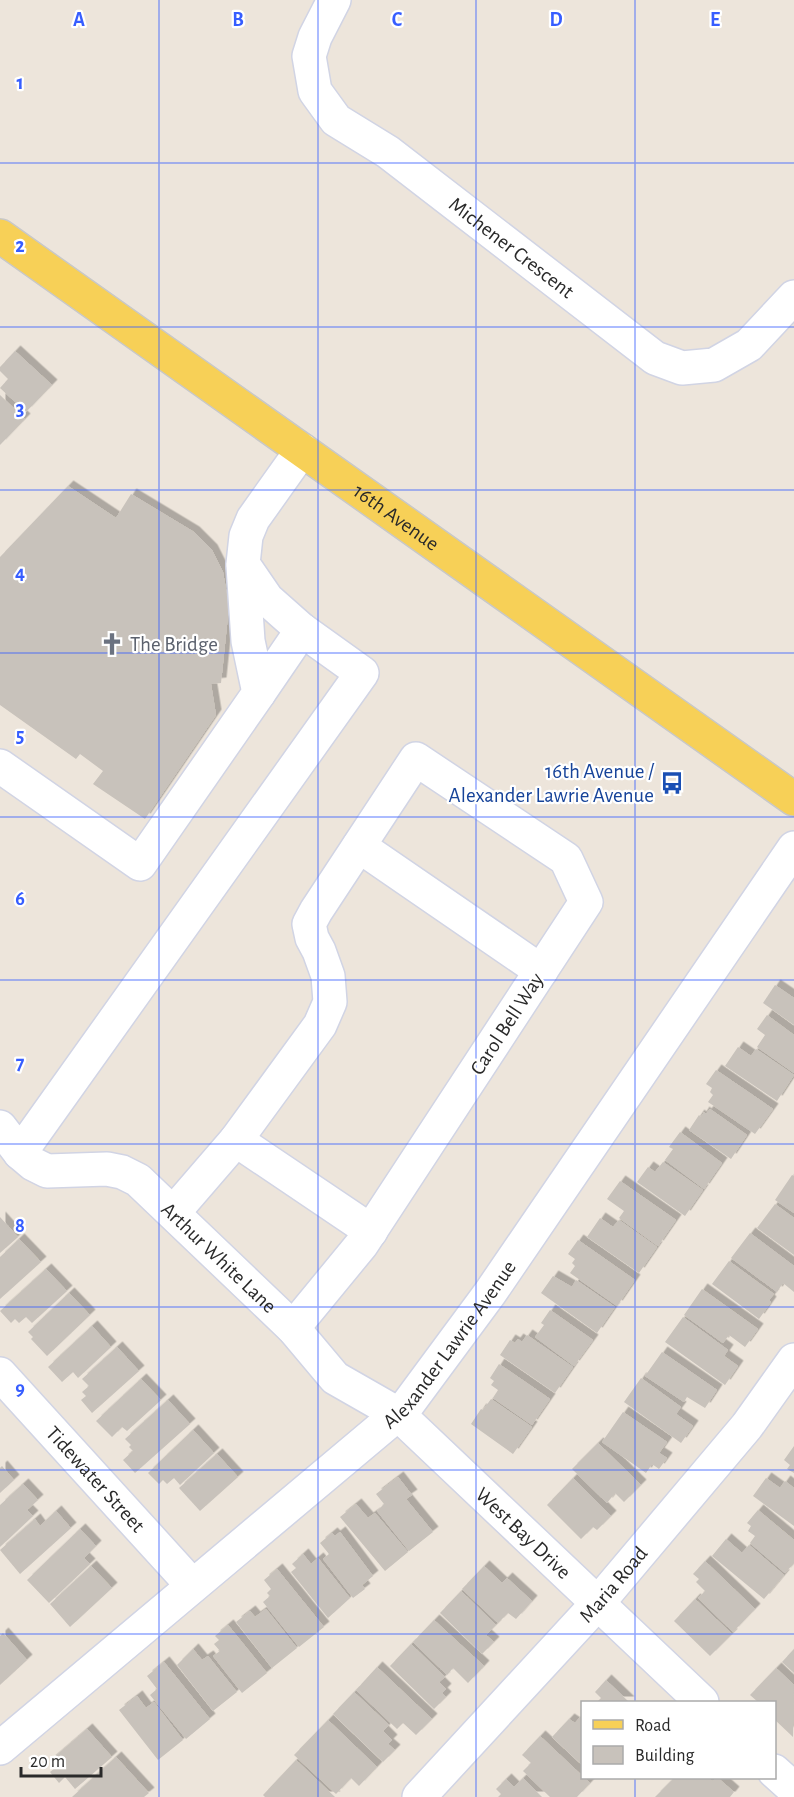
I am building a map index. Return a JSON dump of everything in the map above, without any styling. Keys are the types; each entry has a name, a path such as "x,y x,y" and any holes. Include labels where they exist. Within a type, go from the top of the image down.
{"main road":[{"name":"16th Avenue","path":"0,236 794,799"}],"street":[{"name":"Michener Crescent","path":"334,0 315,37 309,56 315,91 336,120 388,152 655,358 682,368 714,365 749,345 794,297"},
{"path":"259,693 249,641 243,564 246,536 253,519 302,450"},
{"path":"20,1153 362,673 302,630 267,599 243,564"},
{"path":"0,766 140,864 302,630"},
{"name":"Carol Bell Way","path":"293,1328 371,1231 586,902 566,859 416,759 359,846"},
{"path":"173,1213 236,1140 320,1025 330,1002 328,976 312,938 309,924 359,846 542,971"},
{"name":"Alexander Lawrie Avenue","path":"0,1748 405,1408 490,1293 794,848"},
{"name":"Arthur White Lane","path":"0,1127 20,1153 33,1164 47,1171 107,1169 138,1179 293,1328 335,1378 398,1414"},
{"path":"236,1140 371,1231"},
{"name":"Maria Road","path":"419,1797 597,1604 747,1426 794,1360"},
{"name":"Tidewater Street","path":"0,1374 192,1585"},
{"name":"West Bay Drive","path":"398,1414 701,1701"},
{"path":"776,1773 794,1789"}],"building":[{"path":"15,351 52,385 26,412 0,388 8,379 0,371 0,367"},
{"path":"0,395 25,419 0,445"},
{"name":"The Bridge","path":"68,486 116,518 131,494 194,532 212,550 223,572 229,606 221,683 211,684 216,715 145,819 93,784 103,771 80,754 76,759 0,705 0,557"},
{"path":"775,985 794,998 794,1025 763,1003"},
{"path":"767,1015 794,1035 794,1073 757,1047 765,1035 757,1029"},
{"path":"738,1047 751,1056 756,1049 794,1075 777,1101 725,1066"},
{"path":"716,1070 773,1109 755,1134 708,1102 713,1095 710,1092 712,1088 706,1084"},
{"path":"710,1109 747,1135 731,1159 689,1130 699,1115 701,1117"},
{"path":"680,1132 722,1163 704,1189 665,1160 673,1149 669,1147"},
{"path":"663,1162 703,1190 685,1216 637,1182 648,1167 655,1172"},
{"path":"792,1175 794,1176 794,1213 775,1200"},
{"path":"620,1181 676,1220 658,1246 619,1218 624,1211 607,1199"},
{"path":"775,1204 794,1218 794,1255 757,1228"},
{"path":"0,1217 18,1237 0,1253"},
{"path":"600,1218 613,1227 619,1220 657,1247 639,1273 587,1237"},
{"path":"750,1233 794,1266 794,1292 783,1283 777,1292 731,1258"},
{"path":"19,1239 41,1262 0,1299 0,1257"},
{"path":"578,1240 635,1280 617,1306 570,1273 575,1266 572,1263 575,1259 568,1254"},
{"path":"729,1261 774,1294 759,1319 712,1284"},
{"path":"46,1269 67,1291 32,1323 26,1317 19,1323 15,1319 11,1323 0,1311"},
{"path":"553,1276 572,1287 576,1280 615,1307 597,1333 541,1293"},
{"path":"702,1289 758,1329 745,1347 729,1335 723,1343 684,1315"},
{"path":"69,1293 90,1315 47,1356 31,1339 33,1337 28,1332"},
{"path":"550,1310 593,1340 574,1366 535,1337 544,1325 541,1323"},
{"path":"683,1317 728,1350 724,1356 738,1366 725,1385 665,1342"},
{"path":"92,1326 111,1347 78,1378 73,1372 62,1382 48,1367"},
{"path":"527,1335 573,1367 555,1393 500,1355 510,1340 515,1343 518,1339 522,1342"},
{"path":"117,1347 139,1371 92,1413 81,1400 86,1396 82,1392 89,1386 82,1379"},
{"path":"662,1352 717,1390 705,1408 687,1397 684,1402 645,1376"},
{"path":"499,1364 550,1399 532,1425 493,1398 498,1390 491,1385 494,1381 490,1378"},
{"path":"641,1378 681,1407 676,1414 693,1426 681,1443 624,1402"},
{"path":"141,1379 161,1400 127,1431 122,1427 112,1437 96,1421"},
{"path":"491,1399 532,1427 513,1454 471,1424"},
{"path":"168,1400 190,1424 135,1473 123,1460 133,1451 125,1439"},
{"path":"623,1412 667,1442 659,1453 667,1458 659,1469 652,1464 646,1473 602,1442"},
{"path":"193,1430 214,1453 180,1485 174,1478 167,1484 163,1480 159,1484 148,1473"},
{"path":"598,1443 641,1485 624,1502 615,1493 607,1503 572,1469"},
{"path":"794,1446 794,1473 787,1469 790,1465 784,1460"},
{"path":"217,1454 238,1477 200,1511 179,1488"},
{"path":"2,1466 14,1480 0,1493 0,1468"},
{"path":"398,1477 412,1495 406,1499 433,1532 409,1551 377,1511 384,1504 376,1494"},
{"path":"573,1478 611,1516 597,1530 593,1527 581,1539 547,1505"},
{"path":"766,1478 780,1488 785,1481 794,1488 794,1526 753,1496"},
{"path":"23,1484 38,1500 27,1510 33,1516 0,1547 0,1505"},
{"path":"356,1504 368,1518 375,1513 408,1552 385,1571 340,1517"},
{"path":"758,1510 794,1540 794,1563 785,1573 750,1543 755,1536 748,1531 751,1526 747,1523"},
{"path":"56,1511 71,1528 20,1574 0,1550 35,1519 40,1526"},
{"path":"80,1529 96,1546 84,1558 90,1564 49,1603 27,1580"},
{"path":"340,1532 373,1576 362,1585 365,1589 353,1598 323,1559 329,1554 320,1543 332,1533 335,1536"},
{"path":"726,1539 742,1553 749,1545 784,1575 764,1599 712,1556"},
{"path":"303,1554 311,1564 318,1558 350,1598 328,1618 291,1572 296,1568 292,1564"},
{"path":"705,1561 755,1609 733,1632 698,1598 705,1591 696,1582 699,1579 693,1574"},
{"path":"91,1566 112,1588 70,1627 50,1604"},
{"path":"484,1566 502,1583 507,1578 532,1601 516,1619 508,1613 498,1623 462,1589"},
{"path":"277,1569 324,1627 299,1647 263,1602 270,1596 267,1593 271,1589 264,1580"},
{"path":"461,1591 496,1625 486,1635 494,1642 482,1654 440,1613"},
{"path":"695,1599 732,1634 710,1656 674,1621"},
{"path":"266,1609 297,1648 272,1668 236,1622 250,1611 255,1617"},
{"path":"434,1620 484,1666 468,1683 453,1668 447,1675 413,1642"},
{"path":"228,1625 267,1673 242,1693 213,1656 220,1651 214,1644 219,1640 215,1636"},
{"path":"3,1633 27,1660 0,1685 0,1636"},
{"path":"411,1644 445,1677 439,1682 446,1689 442,1693 446,1697 434,1709 390,1666"},
{"path":"193,1649 202,1660 208,1656 237,1692 213,1711 177,1665"},
{"path":"794,1649 794,1673 782,1662"},
{"path":"164,1662 210,1719 186,1739 150,1695 157,1689 147,1676"},
{"path":"377,1667 432,1719 416,1735 403,1723 397,1729 356,1690"},
{"path":"776,1668 794,1685 793,1737 776,1721 776,1701 757,1701 750,1695"},
{"path":"606,1680 628,1701 598,1701 601,1698 595,1692"},
{"path":"354,1692 389,1725 383,1731 392,1740 388,1744 395,1750 383,1762 333,1714"},
{"path":"137,1696 146,1708 154,1702 183,1740 158,1760 119,1710"},
{"path":"581,1716 581,1764 552,1737 569,1719 575,1723"},
{"path":"328,1720 377,1767 359,1786 351,1778 336,1794 294,1755"},
{"path":"87,1729 112,1757 75,1789 65,1777 59,1783 50,1772 55,1768 50,1761"},
{"path":"540,1736 581,1775 581,1779 586,1779 590,1783 577,1797 550,1797 523,1771 531,1763 522,1755"},
{"path":"116,1757 149,1793 144,1797 72,1797"},
{"path":"296,1760 335,1797 265,1797 263,1795"},
{"path":"523,1778 542,1797 498,1797 501,1794 496,1789 506,1779 514,1787"},
{"path":"673,1779 710,1779 712,1781 719,1779 734,1792 730,1797 655,1797"}],"place":[{"name":"The Bridge","path":"112,644"},
{"name":"16th Avenue / Alexander Lawrie Avenue","path":"672,783"}]}
